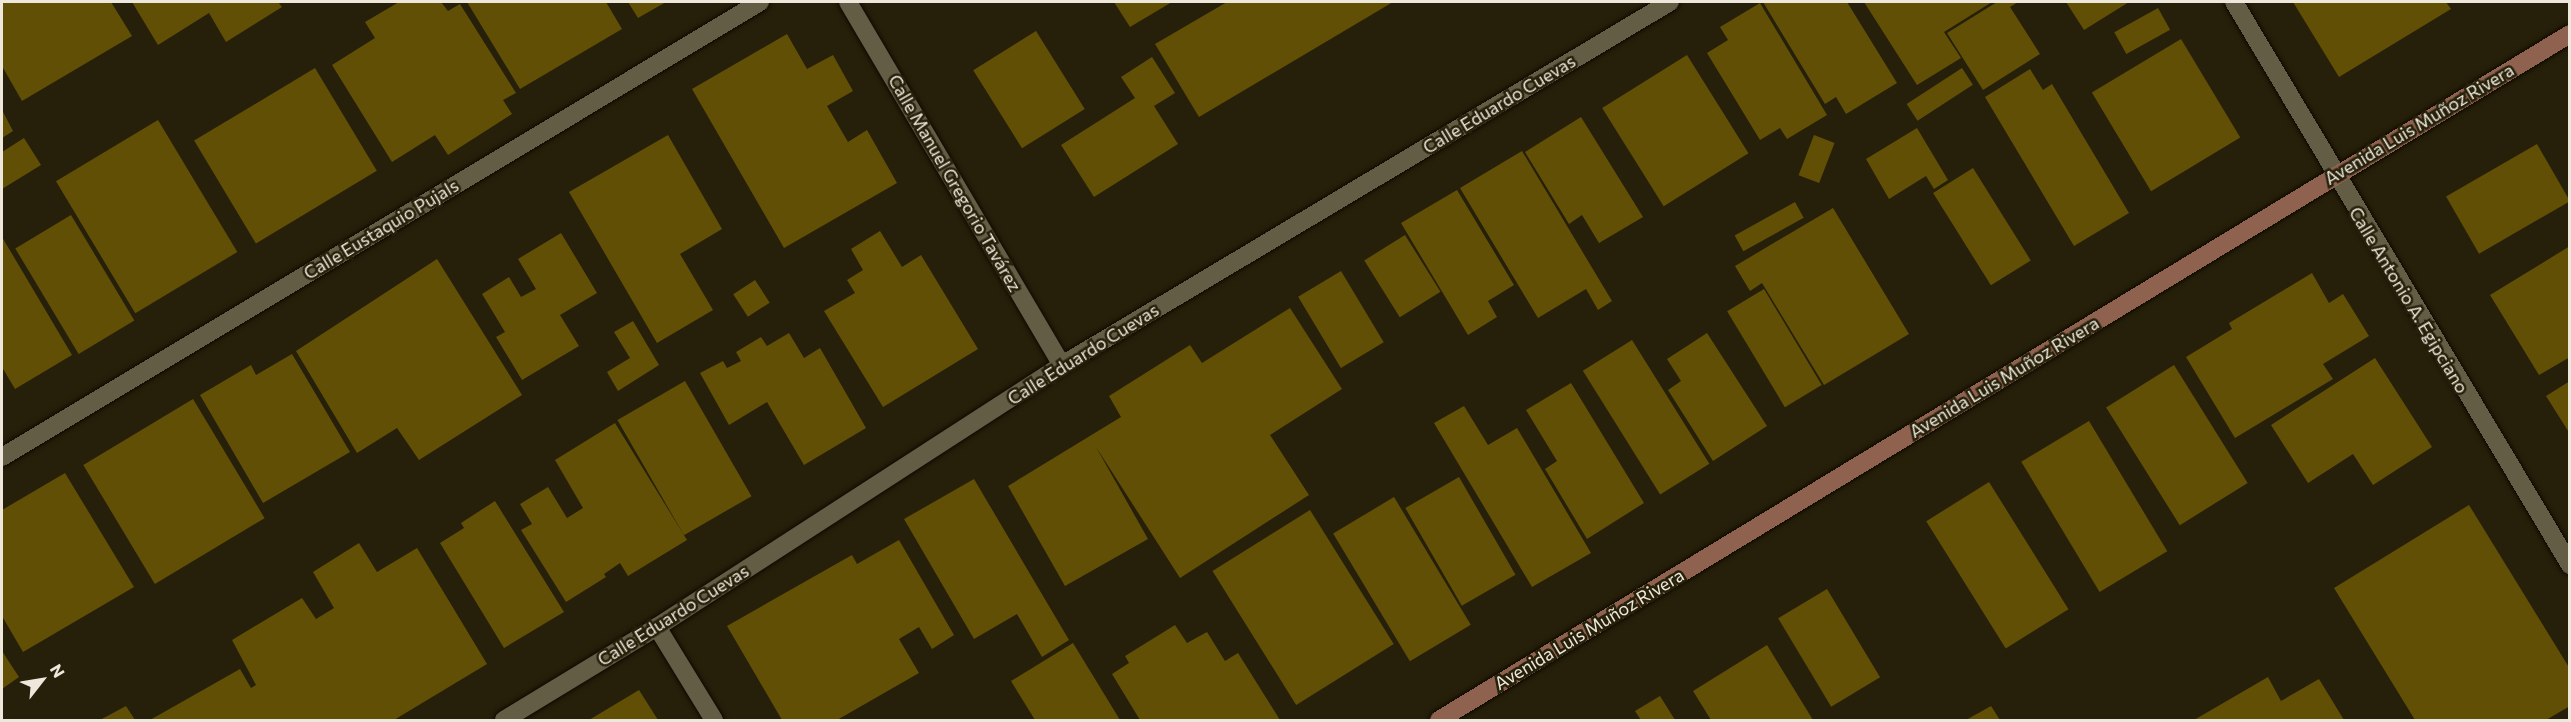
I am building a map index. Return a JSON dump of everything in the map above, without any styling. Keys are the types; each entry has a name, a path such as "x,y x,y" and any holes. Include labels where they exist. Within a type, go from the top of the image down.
{"street":[{"name":"Calle Eustaquio Pujals","path":"2,457 760,2"},
{"name":"Calle Manuel Gregorio Tavárez","path":"848,2 1062,365"},
{"name":"Calle Eduardo Cuevas","path":"504,720 657,627 1062,365 1669,2"},
{"name":"Calle Antonio A. Egipciano","path":"2234,2 2334,176 2570,565"},
{"name":"Avenida Luis Muñoz Rivera","path":"1439,720 2570,34"},
{"path":"657,627 714,720"}],"building":[{"path":"2,2 111,2 132,36 22,101 2,66"},
{"path":"132,2 278,2 282,7 226,42 209,13 158,45"},
{"path":"399,2 441,2 448,11 460,4 516,93 503,100 512,114 448,155 435,135 392,162 332,65 375,38 365,22"},
{"path":"467,2 606,2 622,29 520,89"},
{"path":"628,2 666,2 638,18"},
{"path":"1114,2 1172,2 1130,27"},
{"path":"1227,2 1393,2 1199,117 1155,44"},
{"path":"1763,2 1847,2 1897,83 1846,114 1836,97 1825,104"},
{"path":"1864,2 1992,2 1944,32 1961,58 1917,85"},
{"path":"1997,2 2018,2 2010,7 2040,54 1983,90 1947,33"},
{"path":"2066,2 2129,2 2084,30"},
{"path":"2293,2 2446,2 2451,9 2339,77"},
{"path":"1760,3 1827,115 1787,139 1780,128 1760,140 1707,53 1728,40 1720,27"},
{"path":"2158,8 2170,30 2126,54 2114,32"},
{"path":"1036,31 1085,109 1022,148 973,70"},
{"path":"787,34 807,69 833,55 853,91 827,106 848,142 867,130 897,183 784,248 692,89"},
{"path":"2181,39 2240,138 2151,191 2092,93"},
{"path":"1687,55 1748,153 1664,206 1602,108"},
{"path":"1152,57 1175,93 1154,106 1178,144 1094,197 1061,145 1135,98 1121,77"},
{"path":"315,68 377,171 256,243 194,141"},
{"path":"1962,68 1973,85 1918,121 1907,104"},
{"path":"2030,69 2043,90 2052,84 2129,213 2074,246 1985,97"},
{"path":"2,110 13,131 2,138"},
{"path":"1581,117 1643,217 1599,243 1582,215 1569,224 1525,152"},
{"path":"158,120 237,252 135,313 56,181"},
{"path":"1917,128 1948,180 1934,189 1926,176 1889,199 1866,159"},
{"path":"668,135 722,229 680,254 713,310 657,343 569,192"},
{"path":"1814,135 1835,143 1819,183 1799,175"},
{"path":"24,138 41,165 2,189 2,152"},
{"path":"2537,144 2570,201 2479,254 2446,196"},
{"path":"1522,151 1612,301 1598,310 1586,289 1538,318 1460,188"},
{"path":"1973,168 2031,260 1991,285 1933,193"},
{"path":"1457,190 1514,285 1488,301 1497,317 1468,335 1401,223"},
{"path":"1795,202 1804,218 1743,251 1735,235"},
{"path":"1833,208 1909,334 1824,385 1762,283 1750,291 1735,266"},
{"path":"71,215 134,320 79,354 15,248"},
{"path":"880,231 902,267 921,255 978,349 883,407 824,311 855,293 847,280 863,270 851,249"},
{"path":"561,233 597,293 560,315 579,346 522,380 496,337 505,332 482,294 509,277 521,297 536,289 518,259"},
{"path":"1405,235 1441,292 1400,317 1364,260"},
{"path":"2,237 72,355 15,389 2,367"},
{"path":"2570,246 2570,357 2539,375 2490,295"},
{"path":"437,259 522,395 419,460 397,428 357,453 296,351"},
{"path":"1341,271 1384,342 1341,368 1298,297"},
{"path":"2312,273 2329,303 2343,294 2369,336 2323,364 2333,379 2235,438 2186,357 2232,329 2229,323"},
{"path":"755,280 770,303 748,317 733,294"},
{"path":"1764,289 1822,385 1785,407 1727,311"},
{"path":"1290,308 1342,389 1270,435 1309,495 1180,578 1096,447 1148,539 1065,586 1008,486 1121,417 1109,396 1190,345 1202,363"},
{"path":"633,321 659,365 618,391 607,372 630,358 614,332"},
{"path":"789,333 804,358 820,348 866,428 804,465 767,402 729,425 700,373 723,361 727,368 741,361 736,352 761,337 767,346"},
{"path":"1707,333 1767,426 1713,461 1668,390 1681,381 1667,359"},
{"path":"1632,340 1709,464 1660,495 1583,371"},
{"path":"292,354 350,452 263,503 200,395 251,365 256,375"},
{"path":"2375,358 2432,447 2373,485 2353,454 2308,483 2271,425"},
{"path":"2174,365 2248,483 2180,525 2106,407"},
{"path":"685,381 752,496 684,535 617,420"},
{"path":"2570,381 2570,434 2546,396"},
{"path":"1571,383 1644,503 1587,539 1545,469 1557,461 1526,410"},
{"path":"193,399 265,518 155,584 83,465"},
{"path":"1464,406 1488,445 1517,428 1591,553 1532,587 1434,423"},
{"path":"2089,421 2167,551 2100,592 2021,462"},
{"path":"615,423 687,540 628,576 620,563 604,574 606,577 566,602 521,530 532,524 520,504 548,487 567,518 583,508 555,460"},
{"path":"65,473 134,587 23,652 2,616 2,510"},
{"path":"1459,477 1516,575 1462,606 1405,508"},
{"path":"974,479 1069,640 1042,657 1017,614 974,639 904,519"},
{"path":"1989,482 2068,609 2006,648 1926,521"},
{"path":"1394,497 1471,625 1410,661 1333,534"},
{"path":"495,501 564,612 504,648 440,543 464,528 461,523"},
{"path":"2469,505 2570,669 2570,706 2546,720 2415,720 2334,588"},
{"path":"1310,510 1394,644 1296,705 1212,571"},
{"path":"899,540 954,635 932,649 919,627 899,639 919,673 837,720 782,720 727,626 852,555 857,564"},
{"path":"359,543 377,572 417,548 487,664 394,720 150,720 240,669 251,688 256,685 232,640 302,598 316,619 334,608 313,572"},
{"path":"1827,589 1880,677 1831,707 1778,618"},
{"path":"1175,625 1187,643 1207,632 1225,661 1238,653 1280,720 1140,720 1112,674 1129,663 1125,656"},
{"path":"1073,643 1120,720 1035,720 1011,681"},
{"path":"1767,645 1813,720 1711,720 1693,691"},
{"path":"2,651 19,677 2,689"},
{"path":"2268,677 2281,701 2319,679 2344,720 2194,720"},
{"path":"639,690 658,720 589,720"},
{"path":"1660,696 1675,720 1641,720 1635,711"},
{"path":"126,706 135,720 100,720"},
{"path":"1991,706 2000,720 1966,720"}]}
